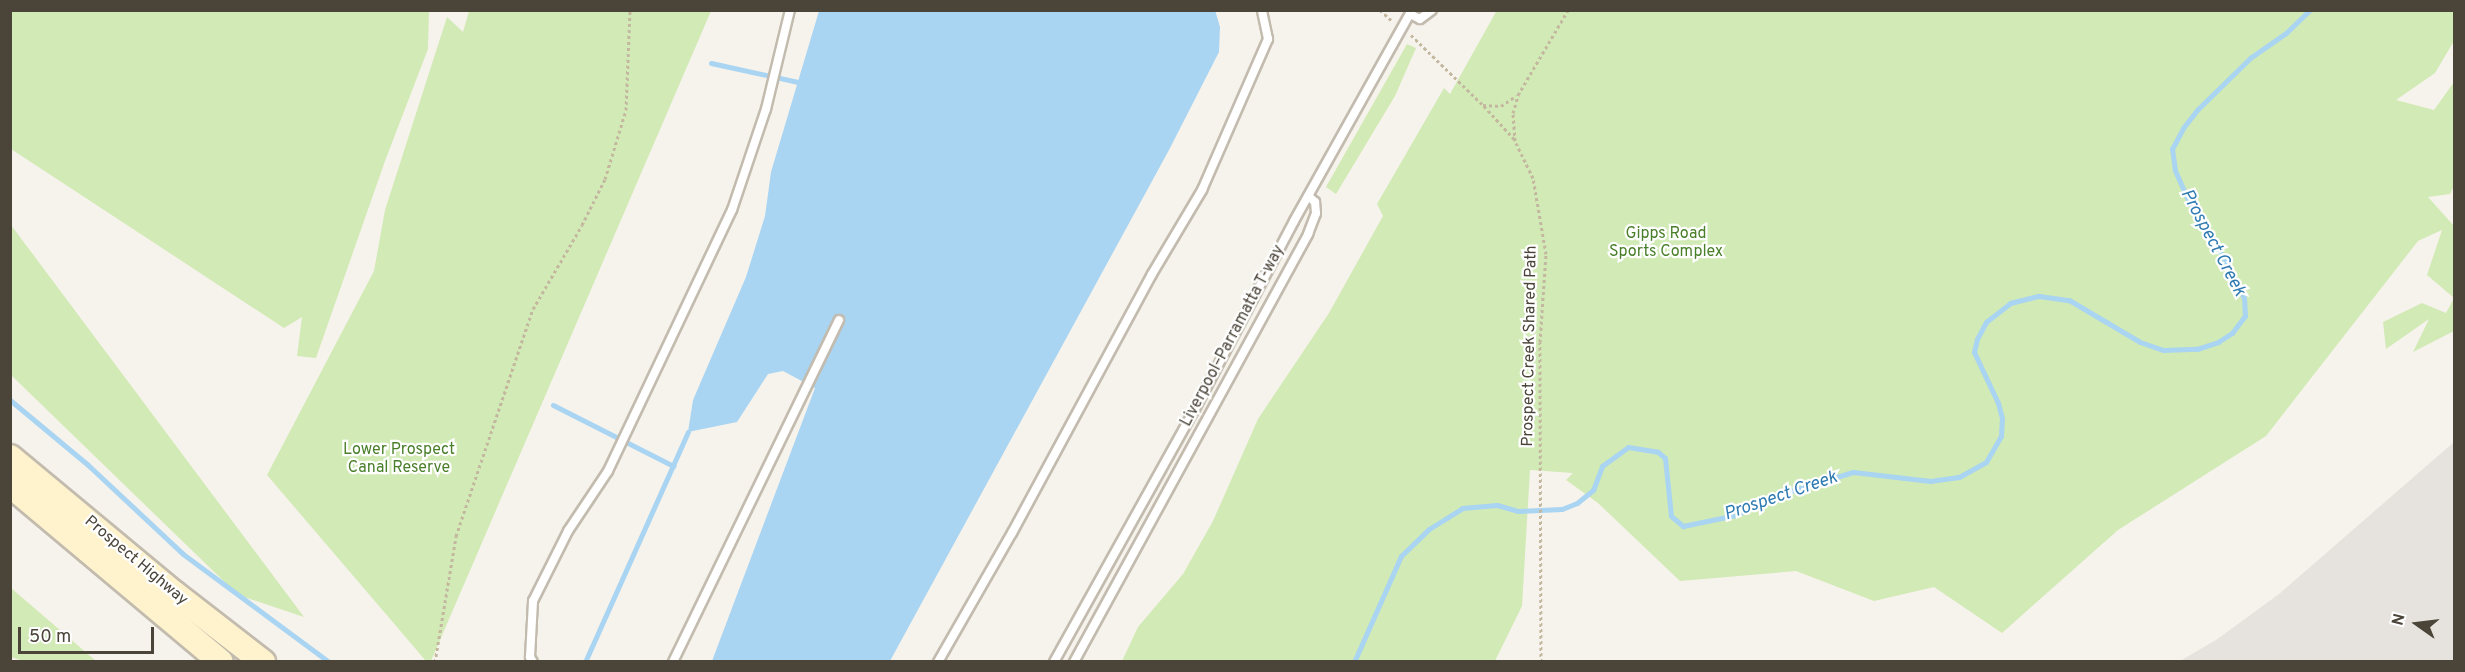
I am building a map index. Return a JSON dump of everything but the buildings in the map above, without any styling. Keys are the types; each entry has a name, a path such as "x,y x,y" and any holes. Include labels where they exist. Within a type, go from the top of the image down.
{"main road":[{"name":"Prospect Highway","path":"10,457 174,593 263,662"},
{"name":"Prospect Highway","path":"10,485 221,662"}],"lane":[{"path":"533,662 530,657 533,601 568,531 608,471 732,210 766,109 790,10"},
{"path":"938,662 1012,533 1152,274 1202,190 1268,39 1262,10"},
{"path":"1411,12 1420,19 1432,10"},
{"name":"Liverpool–Parramatta T-way","path":"1054,662 1411,12"},
{"path":"1074,662 1308,234 1316,213 1315,202 1308,196"},
{"path":"674,662 839,320"}],"path":[{"path":"435,662 456,536 532,309 582,225 605,179 626,110 630,10"},
{"path":"1380,10 1393,22"},
{"name":"Prospect Creek Shared Path","path":"1540,662 1542,554 1540,342 1546,254 1533,178 1515,141 1513,113 1518,95 1568,10"},
{"path":"1410,34 1450,71 1515,141"},
{"path":"1483,105 1501,106 1518,95"}],"shaded area":[{"path":"2454,442 2454,661 2180,661 2216,640 2279,594"}],"green space":[{"name":"Gipps Road Sports Complex","path":"1497,10 2454,11 2454,41 2435,73 2396,100 2434,110 2454,82 2454,186 2450,194 2428,197 2454,226 2454,298 2427,275 2442,230 2418,241 2266,436 2118,530 2002,633 1934,587 1874,601 1796,571 1680,581 1598,503 1566,480 1573,473 1530,470 1522,606 1495,661 1122,661 1138,627 1183,574 1213,521 1258,419 1329,313 1383,216 1377,204 1444,88 1450,94"},
{"path":"10,11 429,11 428,49 385,161 316,358 297,356 302,317 284,328 11,149"},
{"name":"Lower Prospect Canal Reserve","path":"469,11 711,11 431,661 426,661 267,475 374,271 385,210 447,17 463,32"},
{"path":"1407,44 1416,48 1395,96 1336,194 1326,187"},
{"path":"11,225 304,617 238,595 11,375"},
{"path":"2454,298 2454,331 2413,352 2429,319 2386,349 2383,322 2422,303 2446,313"},
{"path":"11,588 96,661 23,661 11,657"}],"water":[{"path":"1215,10 1220,27 1219,52 1169,150 890,661 712,661 815,388 783,371 768,374 737,422 688,432 693,400 746,277 765,216 771,172 819,11"}],"waterway":[{"name":"Prospect Creek","path":"1354,662 1401,556 1429,529 1462,508 1497,505 1518,511 1562,509 1577,503 1593,490 1602,466 1628,447 1658,452 1665,458 1671,516 1683,526 1736,515 1785,493 1853,472 1930,481 1959,477 1986,462 2001,436 2002,418 1998,403 1974,352 1977,339 1986,322 2010,303 2039,296 2069,300 2140,342 2163,350 2197,349 2218,342 2232,333 2245,316 2244,298 2222,255 2189,202 2175,170 2172,149 2183,128 2198,109 2250,58 2286,33 2310,10"},
{"path":"711,63 798,82"},
{"path":"10,400 88,465 183,554 329,662"},
{"path":"553,405 673,466"},
{"path":"585,662 688,432"}]}
